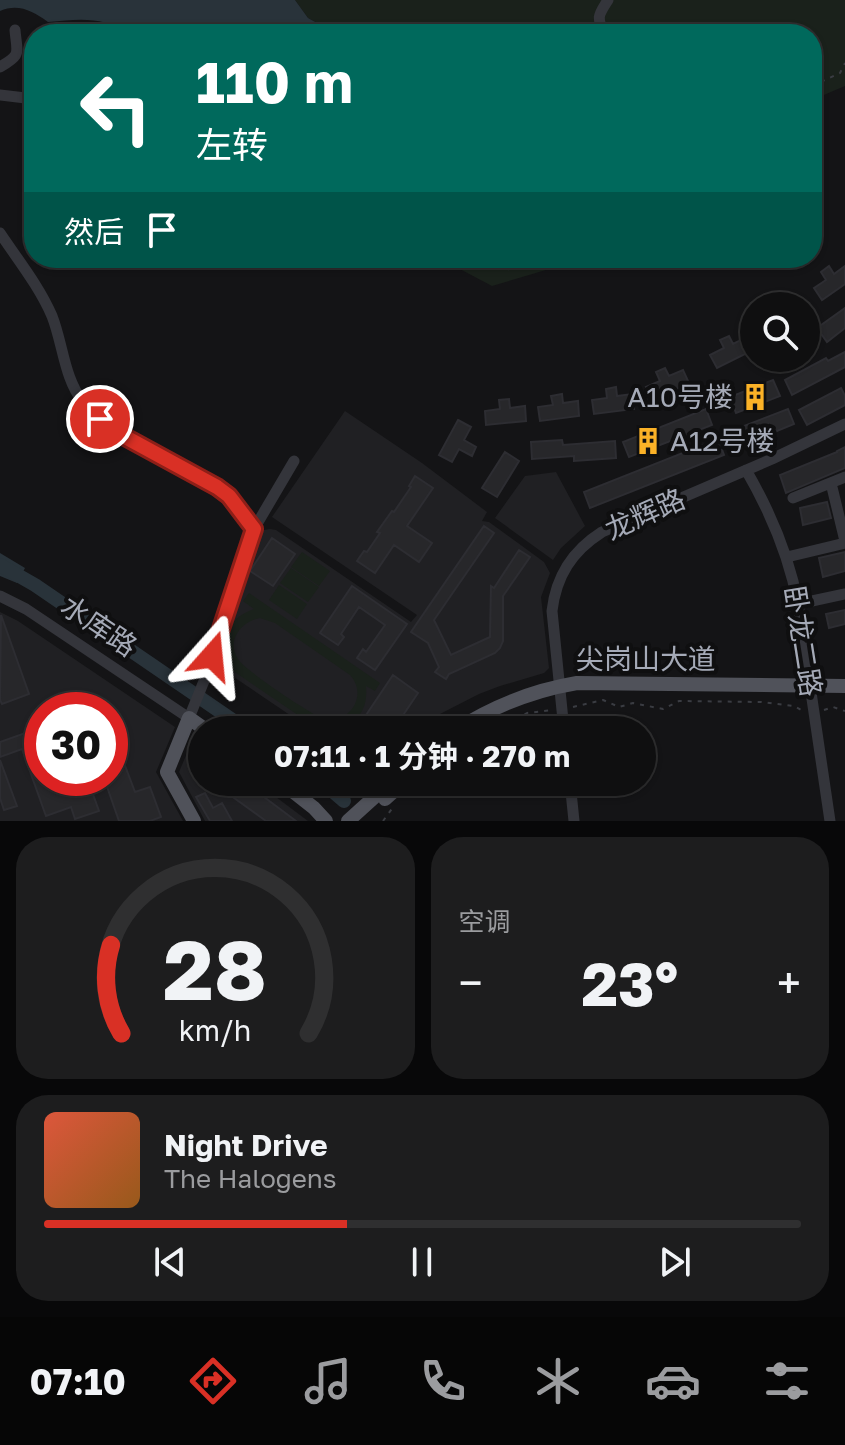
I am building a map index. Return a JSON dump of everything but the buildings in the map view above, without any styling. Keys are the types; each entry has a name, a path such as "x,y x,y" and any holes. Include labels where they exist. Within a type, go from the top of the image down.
{"main road":[{"name":"尖岗山大道","path":"501,716 517,708 577,693 811,690 845,686"},
{"name":"尖岗山大道","path":"811,690 845,695"},
{"name":"尖岗山大道","path":"482,716 493,710 557,698"},
{"name":"水库路","path":"191,711 195,716"},
{"path":"191,711 167,772 194,821"},
{"path":"299,796 326,821"},
{"path":"348,821 376,796"},
{"path":"362,821 389,796"}],"street":[{"path":"601,24 599,14 608,0"},
{"path":"0,67 15,59 15,30"},
{"path":"0,95 24,98"},
{"path":"0,233 53,318 74,388 84,403 116,432 217,487 229,496 254,529"},
{"name":"龙辉路","path":"561,716 552,611 557,584 571,559 590,539 845,424"},
{"path":"191,711 204,681 254,529 294,461"},
{"name":"卧龙二路","path":"746,470 769,511 787,557 798,604 830,821"},
{"path":"793,498 845,477"},
{"path":"787,557 845,542 831,483"},
{"path":"798,604 845,594"},
{"name":"水库路","path":"0,596 191,711"},
{"path":"571,796 574,821"}],"path":[{"path":"822,81 840,73 845,63"},
{"path":"522,716 557,698"},
{"path":"573,707 603,700 619,707 638,703 663,709 679,701 761,702 794,706 804,712"},
{"path":"823,711 833,707 845,711"}],"shaded area":[{"path":"0,0 295,0 308,18 319,24 48,22 25,9 0,11"},
{"path":"295,0 845,0 845,86 822,96 822,24 319,24 308,18"},
{"path":"458,268 552,268 492,286"},
{"path":"345,411 487,512 482,521 489,522 544,562 550,573 541,597 549,668 544,673 479,694 437,716 291,716 213,663 256,540 264,530 276,530 411,622 417,615 272,517"},
{"path":"556,472 585,526 553,560 495,518 525,476"},
{"path":"302,552 330,571 319,586 291,567"},
{"path":"0,553 25,568 17,583 0,576"},
{"path":"291,568 319,587 308,602 280,583"},
{"path":"279,585 307,604 297,619 269,600"},
{"path":"249,593 380,683 375,691 366,686 364,706 358,716 342,716 353,708 357,696 357,688 350,675 275,623 260,618 247,623 235,639 238,659 265,682 317,716 299,716 217,660 225,652 231,625 254,609 243,601"},
{"path":"0,612 123,692 24,692 24,796 128,796 128,695 175,727 156,772 183,821 0,821"},
{"path":"188,751 188,789 179,772"},
{"path":"192,796 275,796 308,821 205,821"}],"waterway":[{"path":"0,565 35,585 227,716"},
{"path":"338,796 344,801"}],"place":[{"name":"A10号楼","path":"755,397"},
{"name":"A12号楼","path":"648,441"}],"route":[{"path":"100,419 116,432 217,487 229,496 254,529 212,656"}]}
